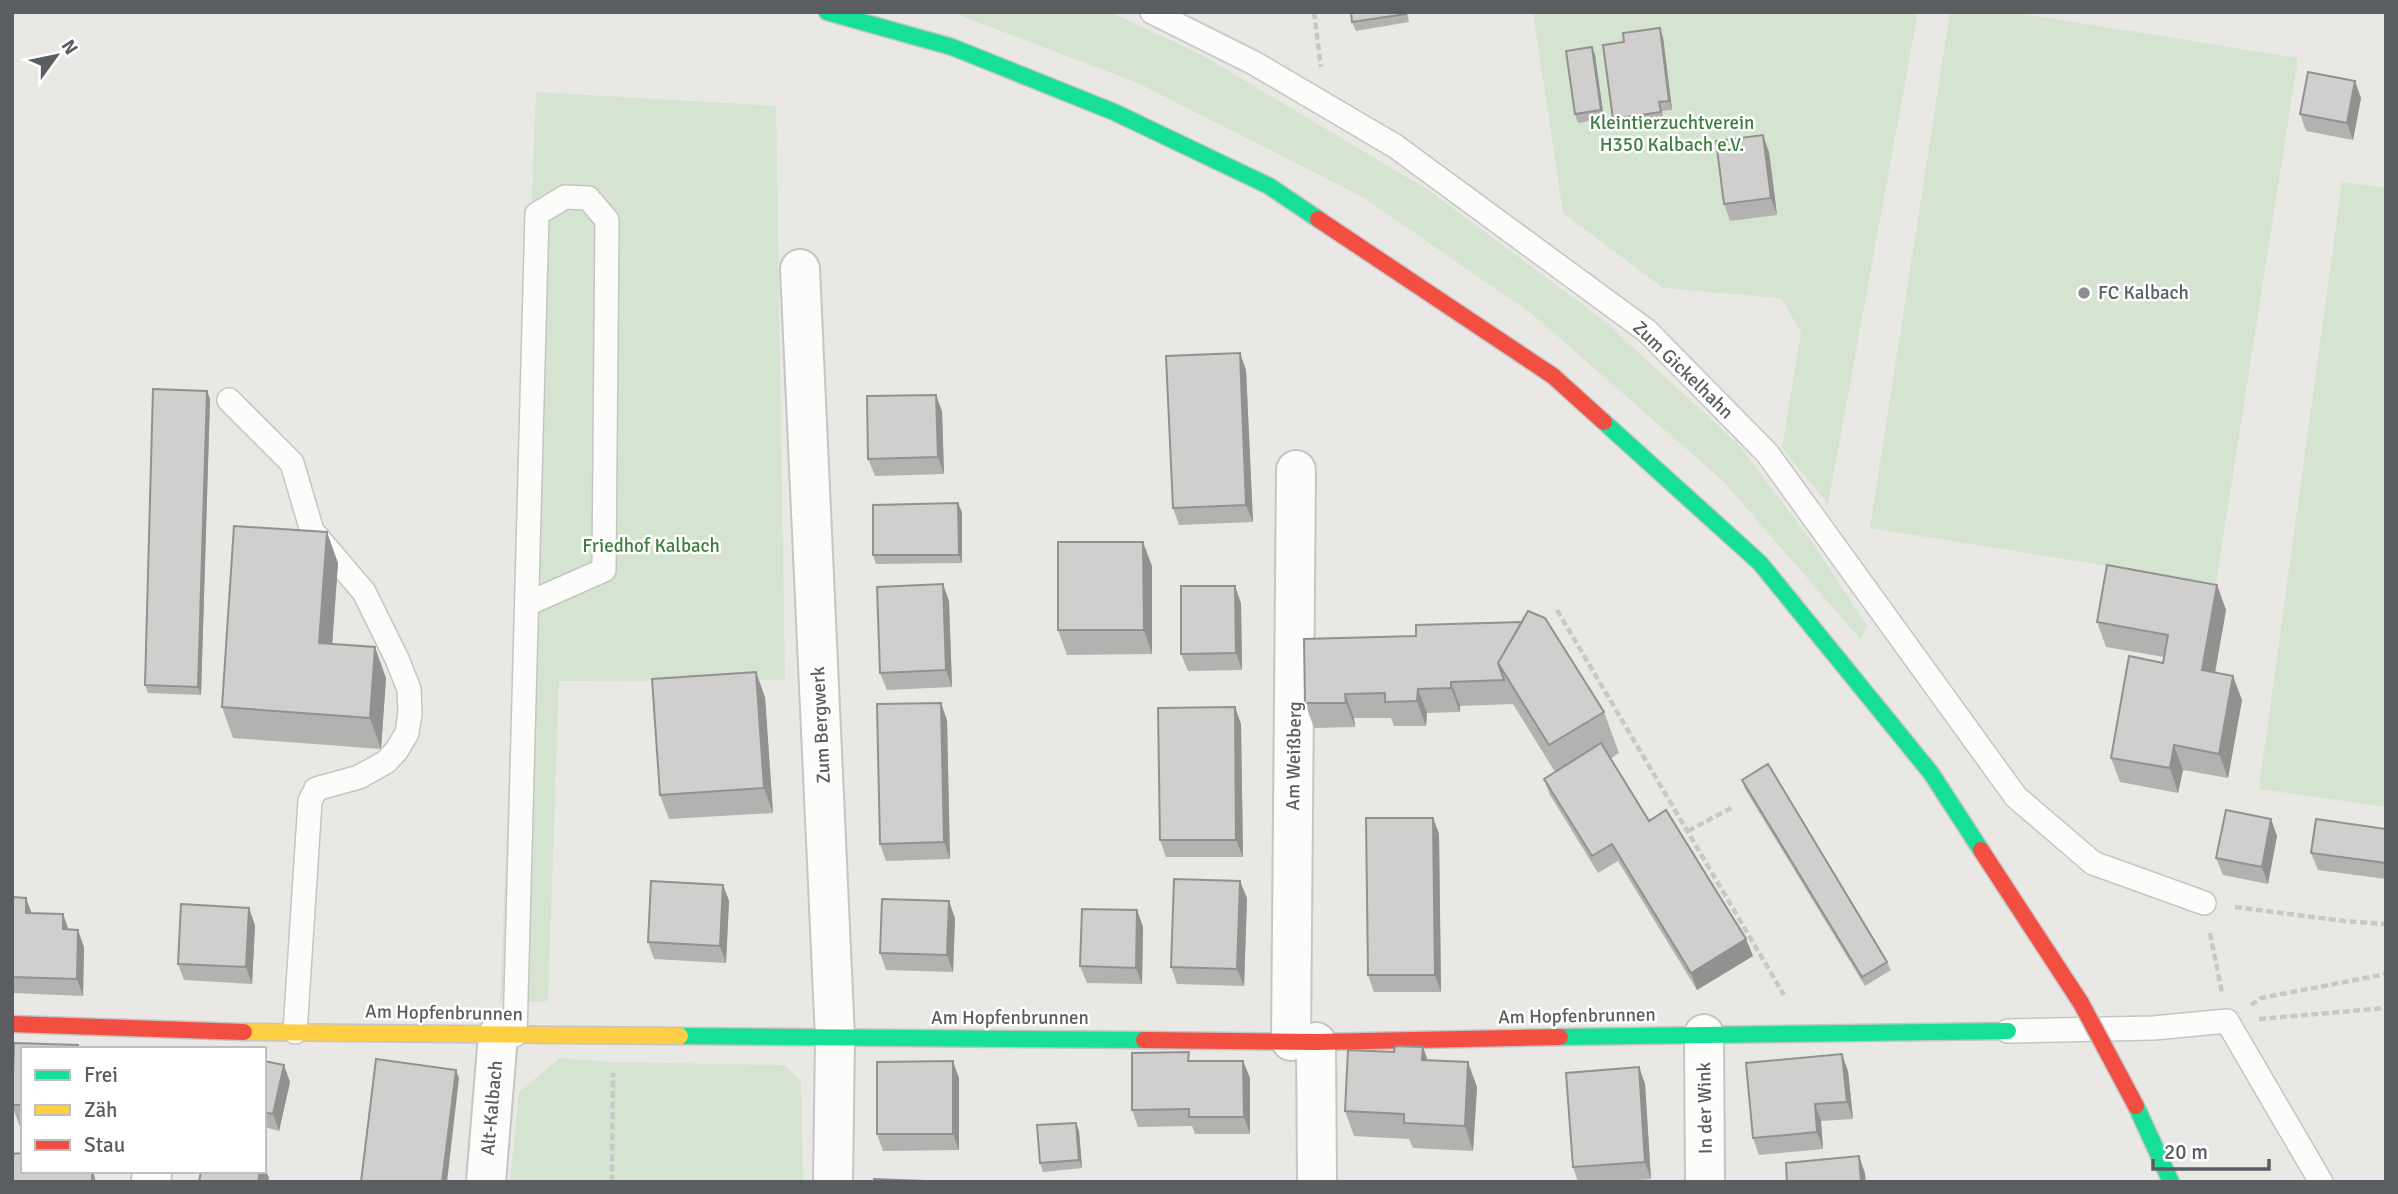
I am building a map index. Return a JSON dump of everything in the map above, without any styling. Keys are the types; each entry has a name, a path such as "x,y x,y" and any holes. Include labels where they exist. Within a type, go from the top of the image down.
{"street":[{"path":"827,12 952,47 1114,111 1269,186 1553,376 1759,562 1931,773 2081,1003 2136,1106 2171,1182"},
{"name":"Zum Bergwerk","path":"800,269 835,1038 833,1182"},
{"name":"Am Weißberg","path":"1296,470 1303,1042 1317,1182"},
{"name":"Am Hopfenbrunnen","path":"12,1024 176,1040 295,1032 1303,1042 2008,1031"},
{"name":"In der Wink","path":"1704,1034 1706,1182"},
{"name":"Alt-Kalbach","path":"486,1182 507,1035"}],"lane":[{"name":"Zum Gickelhahn","path":"1152,12 1254,63 1395,146 1647,331 1767,453 2016,797 2093,863 2204,903"},
{"path":"507,1035 527,604 537,214 565,197 587,198 607,220 604,570 527,604"},
{"path":"229,400 292,463 312,531 364,592 409,689 407,733 397,750 373,771 316,789 310,801 295,1032"},
{"path":"2008,1031 2154,1028 2227,1021 2321,1182"}],"path":[{"path":"1306,94 1322,70 1314,12"},
{"path":"1557,610 1785,996"},
{"path":"1688,831 1733,807"},
{"path":"2227,1021 2204,903 2386,924"},
{"path":"2227,1021 2262,998 2386,974"},
{"path":"2227,1021 2386,1008"},
{"path":"612,1182 613,1062 622,1035"}],"green space":[{"path":"951,12 1110,12 1202,55 1430,191 1603,320 1738,444 1813,543 1867,626 1861,640 1723,481 1532,314 1361,196 1138,83"},
{"name":"Kleintierzuchtverein H350 Kalbach e.V.","path":"1533,12 1918,12 1828,504 1782,448 1801,332 1781,298 1663,288 1563,213"},
{"name":"FC Kalbach","path":"1950,12 2012,12 2298,58 2216,583 1870,528"},
{"name":"Friedhof Kalbach","path":"536,92 776,106 785,680 559,681 548,1001 500,1003"},
{"path":"2342,182 2386,188 2386,807 2259,789"},
{"path":"560,1058 613,1062 785,1065 801,1082 803,1182 510,1182 519,1092"}],"building":[{"path":"1351,12 1405,12 1406,14 1352,22"},
{"path":"1660,28 1669,101 1659,102 1661,112 1613,119 1603,45 1624,42 1623,33"},
{"path":"1592,47 1601,110 1575,114 1566,51"},
{"path":"2308,72 2355,81 2347,123 2300,114"},
{"path":"1763,135 1771,198 1724,204 1716,141"},
{"path":"1240,353 1246,505 1173,508 1166,356"},
{"path":"153,389 207,391 198,687 145,685"},
{"path":"936,395 938,457 868,459 867,396"},
{"path":"958,503 959,555 873,555 873,505"},
{"path":"234,526 327,532 319,643 375,647 370,718 222,707"},
{"path":"1058,542 1143,542 1144,630 1058,630"},
{"path":"2107,565 2217,585 2202,670 2233,676 2219,754 2174,745 2170,768 2111,758 2129,656 2163,663 2168,635 2097,622"},
{"path":"943,584 946,670 880,673 877,587"},
{"path":"1181,586 1235,586 1236,653 1181,654"},
{"path":"1528,611 1545,618 1604,712 1549,745 1498,663"},
{"path":"1522,622 1498,663 1504,680 1451,682 1451,688 1418,689 1417,701 1385,702 1385,693 1345,694 1346,703 1305,703 1304,639 1416,636 1416,625"},
{"path":"756,672 764,788 660,795 652,679"},
{"path":"941,703 944,842 880,844 877,704"},
{"path":"1235,707 1236,840 1160,840 1158,708"},
{"path":"1601,743 1649,821 1666,810 1746,939 1691,973 1612,844 1592,856 1544,779"},
{"path":"1768,764 1887,962 1862,977 1742,780"},
{"path":"2226,810 2271,819 2262,867 2216,858"},
{"path":"1366,818 1433,818 1435,975 1368,975"},
{"path":"2316,819 2386,829 2386,863 2311,853"},
{"path":"1174,879 1240,881 1237,969 1171,967"},
{"path":"651,881 723,885 720,946 648,942"},
{"path":"12,897 26,898 26,913 63,914 63,929 78,930 77,979 12,977"},
{"path":"882,899 949,901 947,955 880,953"},
{"path":"181,904 249,908 246,967 178,964"},
{"path":"1082,909 1137,910 1136,968 1080,966"},
{"path":"14,1043 78,1045 21,1047 21,1105 12,1105"},
{"path":"1395,1046 1423,1047 1422,1060 1468,1062 1465,1126 1404,1123 1404,1114 1345,1111 1348,1050 1394,1052"},
{"path":"1189,1052 1188,1061 1243,1061 1244,1117 1189,1117 1189,1109 1132,1110 1132,1053"},
{"path":"1842,1054 1847,1102 1815,1104 1817,1132 1753,1138 1746,1063"},
{"path":"376,1059 456,1070 442,1182 361,1182"},
{"path":"266,1061 284,1065 273,1114 266,1112"},
{"path":"953,1061 953,1134 877,1134 877,1062"},
{"path":"1639,1067 1645,1162 1573,1167 1566,1073"},
{"path":"1076,1123 1079,1160 1040,1163 1037,1125"},
{"path":"21,1153 21,1173 92,1173 92,1182 12,1182 12,1154"},
{"path":"1859,1156 1861,1182 1787,1182 1786,1163"},
{"path":"201,1173 260,1173 258,1182 199,1182"},
{"path":"874,1179 951,1182 874,1182"}],"traffic: fast":[{"path":"827,12 952,47 1114,112 1269,186 1318,219"},
{"path":"1604,422 1760,563 1931,773 1981,850"},
{"path":"1560,1037 2008,1031"},
{"path":"680,1036 1144,1040"},
{"path":"2136,1106 2171,1182"}],"traffic: slow":[{"path":"244,1032 680,1036"}],"traffic: jam":[{"path":"1318,219 1553,376 1604,422"},
{"path":"1981,850 2081,1003"},
{"path":"2081,1003 2136,1106"},
{"path":"12,1024 244,1032"},
{"path":"1144,1040 1316,1042 1560,1037"}],"place":[{"name":"FC Kalbach","path":"2084,293"}]}
